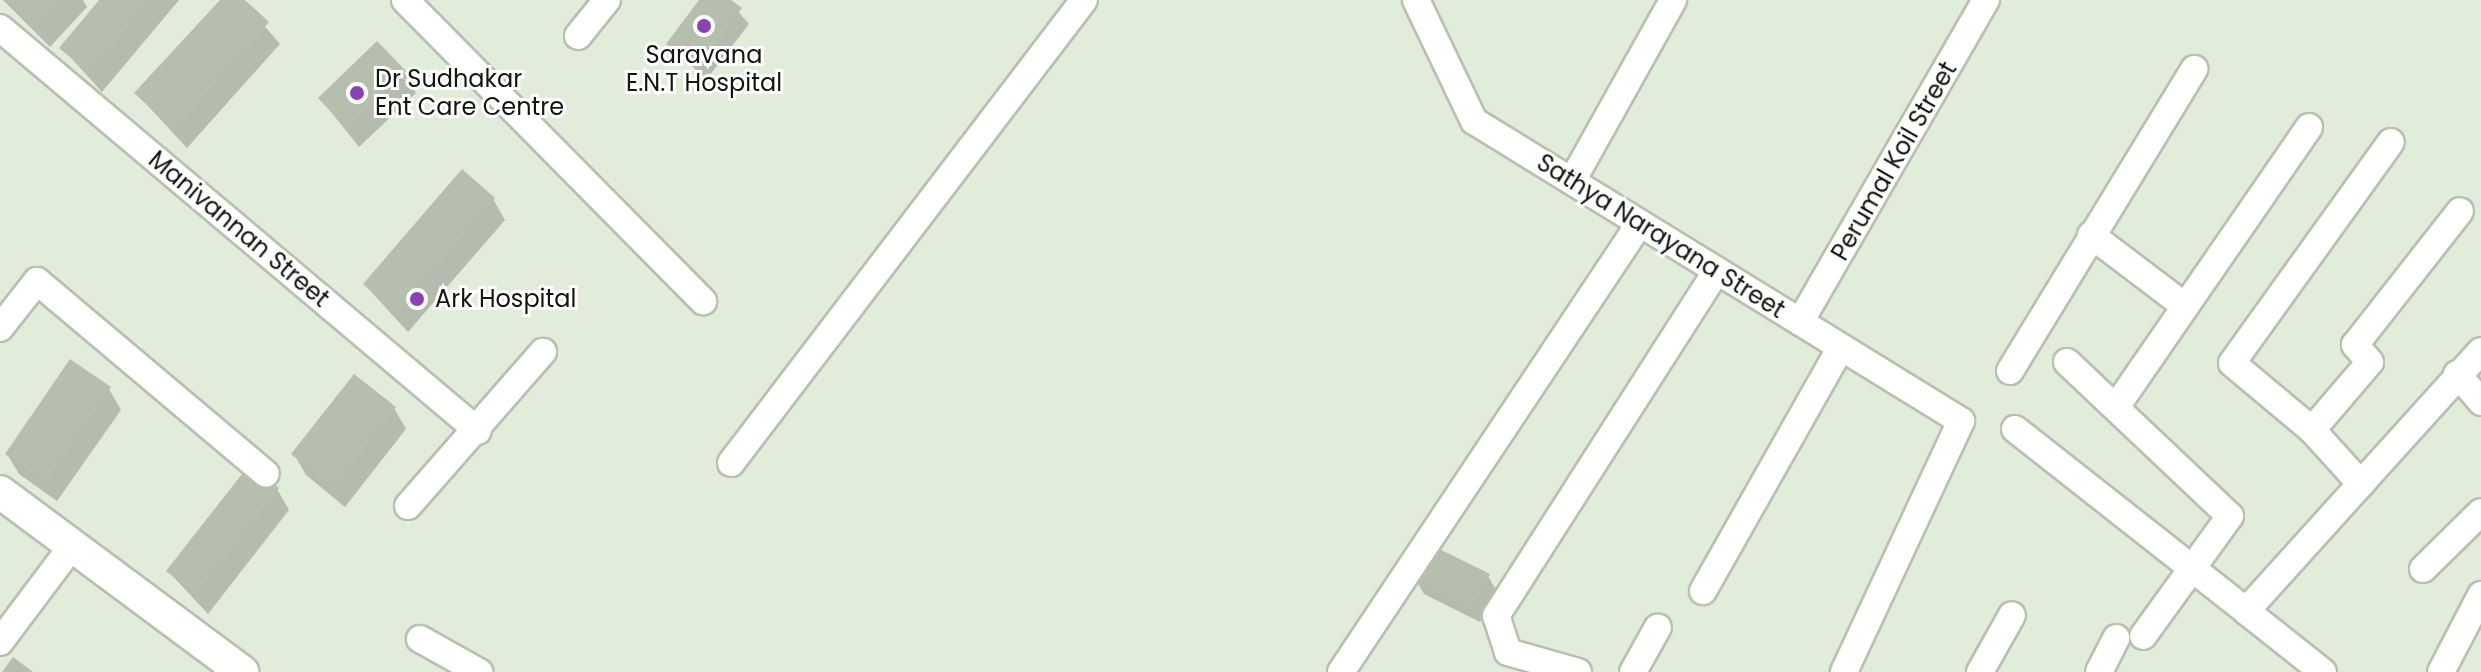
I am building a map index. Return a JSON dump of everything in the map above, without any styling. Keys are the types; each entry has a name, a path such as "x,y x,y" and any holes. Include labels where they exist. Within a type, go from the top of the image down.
{"street":[{"path":"405,0 703,301"},
{"path":"578,36 607,0"},
{"path":"731,463 1084,0"},
{"name":"Sathya Narayana Street","path":"1416,0 1474,121 1961,421 1844,672"},
{"path":"1572,181 1673,0"},
{"name":"Perumal Koil Street","path":"1800,322 1986,0"},
{"name":"Manivannan Street","path":"0,28 478,431"},
{"path":"2010,371 2194,69"},
{"path":"2116,407 2309,127"},
{"path":"2361,484 2312,430 2232,363 2391,142"},
{"path":"2312,430 2370,362 2355,345 2460,211"},
{"path":"1341,672 1640,223"},
{"path":"2091,235 2185,306"},
{"path":"1578,672 1502,662 1496,616 1510,586 1717,271"},
{"path":"0,328 37,281 266,474"},
{"path":"1703,591 1841,347"},
{"path":"2246,611 2481,351"},
{"path":"408,506 478,431 543,352"},
{"path":"2067,362 2230,516 2143,636"},
{"path":"2457,374 2481,402"},
{"path":"2015,429 2196,565 2246,611 2323,672"},
{"path":"0,492 227,667"},
{"path":"2423,569 2481,512"},
{"path":"0,642 72,546"},
{"path":"2441,672 2481,595"},
{"path":"1980,672 2012,615"},
{"path":"1633,672 1658,627"},
{"path":"2099,672 2116,638"},
{"path":"420,639 479,672"}],"building":[{"path":"9,0 63,0 37,28"},
{"path":"99,0 150,0 89,73 59,48"},
{"path":"220,0 245,0 269,22 174,129 134,93"},
{"path":"699,0 731,0 742,8 697,68 666,44"},
{"path":"377,41 406,71 346,128 318,98"},
{"path":"462,169 495,198 396,313 363,284"},
{"path":"70,359 111,387 45,482 5,454"},
{"path":"354,374 396,407 333,487 291,454"},
{"path":"249,465 279,488 195,594 166,571"},
{"path":"1431,545 1490,574 1472,609 1414,580"},
{"path":"13,657 33,672 2,672"}],"place":[{"name":"Saravana E.N.T Hospital","path":"704,26"},
{"name":"Dr Sudhakar Ent Care Centre","path":"357,93"},
{"name":"Ark Hospital","path":"417,299"}]}
